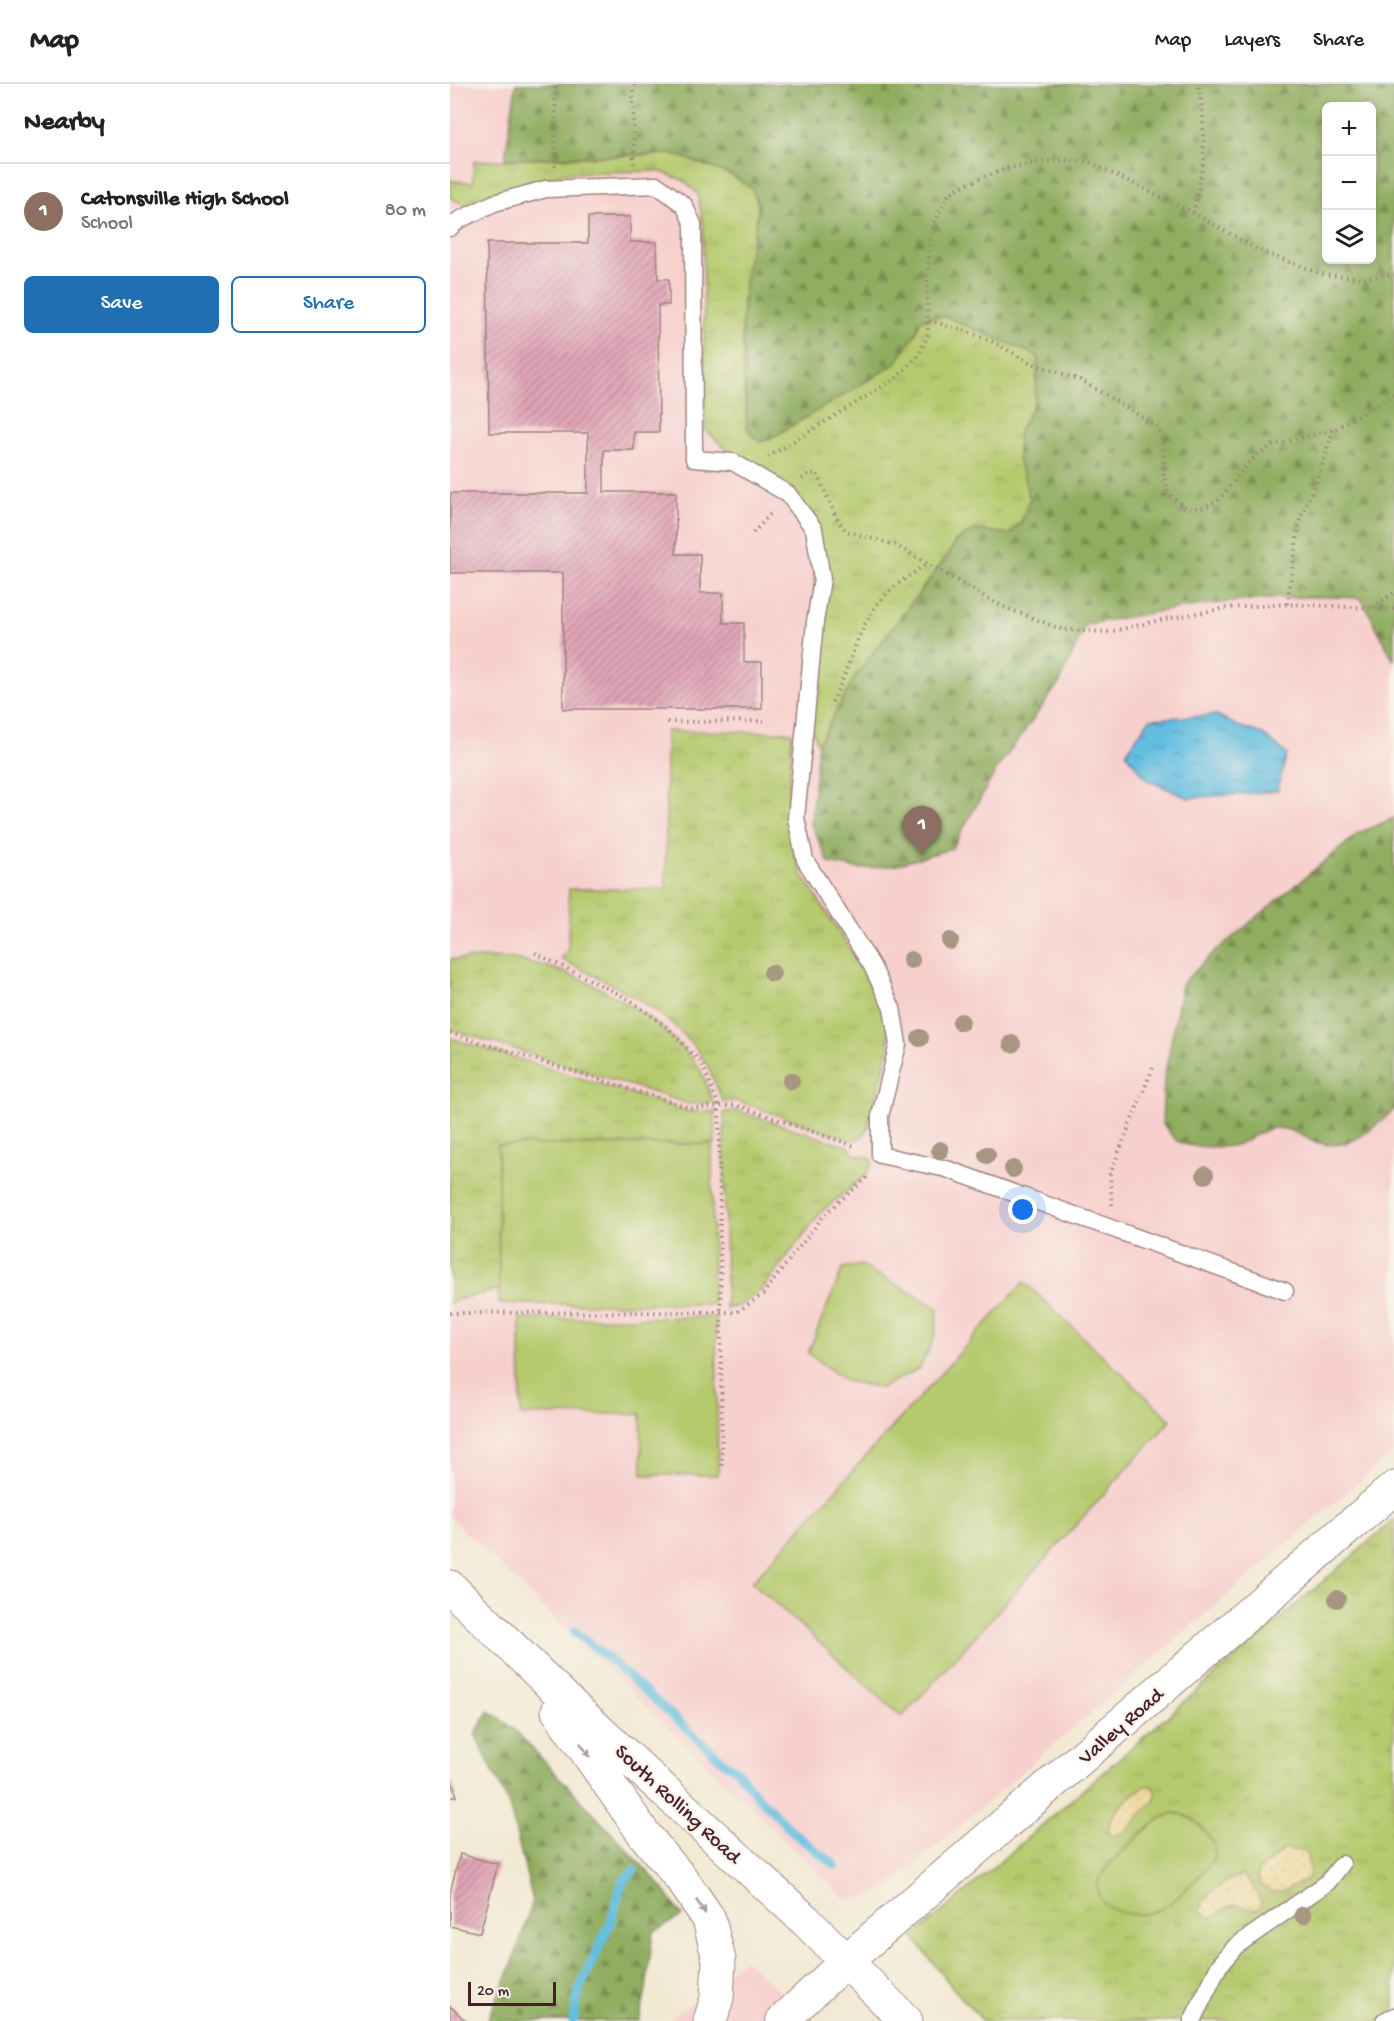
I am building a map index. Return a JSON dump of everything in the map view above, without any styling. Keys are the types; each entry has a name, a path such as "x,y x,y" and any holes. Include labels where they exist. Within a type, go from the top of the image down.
{"main road":[{"name":"Valley Road","path":"846,1961 1394,1488"},
{"name":"South Rolling Road","path":"450,1587 600,1732 797,1912 906,2021"},
{"path":"515,1651 644,1834 683,1881 709,1919 719,1960 717,1998 710,2021"}],"street":[{"path":"782,2021 846,1961"}],"lane":[{"path":"450,228 459,220 494,203 546,189 634,186 657,186 684,205 693,224 694,459 733,462 747,470 788,494 814,529 822,579 815,622 796,818 805,860 872,966 892,1008 898,1044 880,1116 879,1155 947,1169 1285,1291"},
{"path":"1192,2021 1219,1965 1236,1946 1327,1882 1342,1864"},
{"path":"1384,2021 1394,2016"}],"path":[{"path":"555,189 556,84"},
{"path":"634,186 632,129 635,84"},
{"path":"1194,213 1204,159 1203,114 1198,84"},
{"path":"747,470 896,378 919,355 928,334 927,284 931,228 949,194 1004,169 1039,162 1065,160 1089,162 1194,213 1260,251 1326,275 1364,278 1394,274"},
{"path":"929,321 962,328 1029,362 1080,380 1136,412 1158,428 1163,445 1164,477 1169,495 1186,508 1202,508 1218,501 1250,461 1273,445 1334,430 1394,394"},
{"path":"1287,604 1300,519 1320,472 1334,430"},
{"path":"788,494 807,474 817,473 838,521 846,531 895,545 1001,606 1064,630 1109,632 1226,608 1287,604 1394,609"},
{"path":"806,715 820,714 832,702 843,682 858,640 882,599 898,582 928,563"},
{"path":"1372,607 1394,593"},
{"path":"667,722 764,721"},
{"path":"535,953 629,999 669,1028 702,1064 719,1106 722,1470"},
{"path":"450,1033 691,1108 736,1105 879,1155 871,1174 825,1214 763,1294 737,1312 450,1313"},
{"path":"1128,1234 1111,1204 1110,1174 1154,1065"}],"shaded area":[{"path":"450,84 1394,84 1394,1452 886,1889 861,1898 845,1899 450,1517"},
{"path":"744,1959 813,2021 669,2021"}],"green space":[{"path":"516,84 1394,84 1394,661 1361,598 1292,598 1223,603 1154,612 1085,625 1060,682 998,767 952,848 897,865 860,869 829,863 811,824 818,744 857,674 949,554 955,541 975,530 1010,534 1021,522 1030,499 1018,458 1018,433 1035,401 1038,356 944,316 920,320 916,333 895,364 761,442 751,435 747,427 742,320 746,272 759,206 752,189 731,175 674,154 505,159"},
{"path":"674,154 738,179 753,190 757,198 758,218 747,271 743,310 742,349 747,427 916,333 920,320 944,316 1038,356 1035,401 1018,433 1030,499 1021,522 1010,534 975,530 955,541 949,554 857,674 818,744 806,715 815,622 814,529 788,494 747,470 705,429 703,227 698,194 683,180 658,171 564,173 527,183 466,205 450,198 450,180 473,183 474,161"},
{"path":"666,731 792,732 788,812 790,842 803,876 848,946 887,1015 889,1050 868,1128 860,1138 851,1140 737,1101 723,1102 704,1060 675,1026 640,1000 561,959 568,950 569,889 666,889"},
{"path":"1394,818 1394,1110 1355,1139 1334,1145 1322,1144 1280,1128 1271,1128 1235,1145 1200,1146 1177,1141 1162,1123 1164,1079 1182,984 1212,954 1359,833"},
{"path":"450,959 519,960 568,974 617,997 661,1028 680,1046 700,1069 713,1102 690,1104 450,1029"},
{"path":"450,1038 691,1112 715,1111 715,1144 498,1145 499,1290 458,1299 450,1303"},
{"path":"738,1111 850,1147 852,1153 873,1159 864,1177 821,1212 762,1290 740,1305 726,1309 724,1112"},
{"path":"712,1144 713,1304 499,1304 498,1145"},
{"path":"861,1265 938,1308 935,1336 920,1368 881,1388 846,1381 808,1353 843,1268"},
{"path":"1024,1282 1171,1420 902,1717 752,1582"},
{"path":"716,1317 718,1475 642,1475 641,1414 521,1415 520,1319"},
{"path":"1394,1520 1394,2021 983,2021 952,1987 913,1937"},
{"path":"489,1711 514,1729 662,1887 682,1916 653,1932 646,1990 639,2021 487,2021 512,1965 533,1901 509,1804 475,1734"},
{"path":"1174,1813 1188,1817 1200,1825 1209,1836 1215,1854 1208,1866 1176,1898 1159,1910 1136,1914 1116,1911 1108,1906 1101,1900 1098,1893 1099,1879 1104,1871 1146,1830 1160,1819"}],"sand":[{"path":"1146,1786 1152,1786 1155,1791 1154,1802 1129,1829 1121,1834 1111,1835 1110,1822 1114,1814 1126,1800"},
{"path":"1285,1849 1303,1851 1307,1855 1310,1875 1307,1879 1283,1891 1272,1892 1260,1885 1257,1873"},
{"path":"1242,1875 1250,1882 1261,1900 1259,1909 1234,1905 1210,1917 1201,1911 1202,1904 1210,1893 1229,1880"}],"water":[{"path":"1217,715 1235,725 1262,734 1287,754 1277,791 1188,798 1147,780 1126,753 1150,719"}],"building":[{"path":"588,217 630,217 630,242 657,242 658,279 669,279 669,305 658,305 659,432 634,432 634,450 604,450 604,492 676,492 676,554 700,554 700,593 723,593 723,623 744,623 744,662 762,662 762,709 563,709 563,573 450,573 450,493 588,493 588,433 489,433 487,243 588,243"},
{"path":"450,1776 457,1796 450,1798"},
{"path":"460,1854 498,1864 480,1933 450,1926 450,1893"},
{"path":"450,2006 466,2021 450,2021"}],"waterway":[{"path":"574,1631 609,1659 726,1764 736,1769 756,1795 795,1834 835,1865"},
{"path":"573,2021 579,1990 610,1924 622,1883 634,1870"}],"place":[{"name":"Catonsville High School","path":"922,856"}]}
